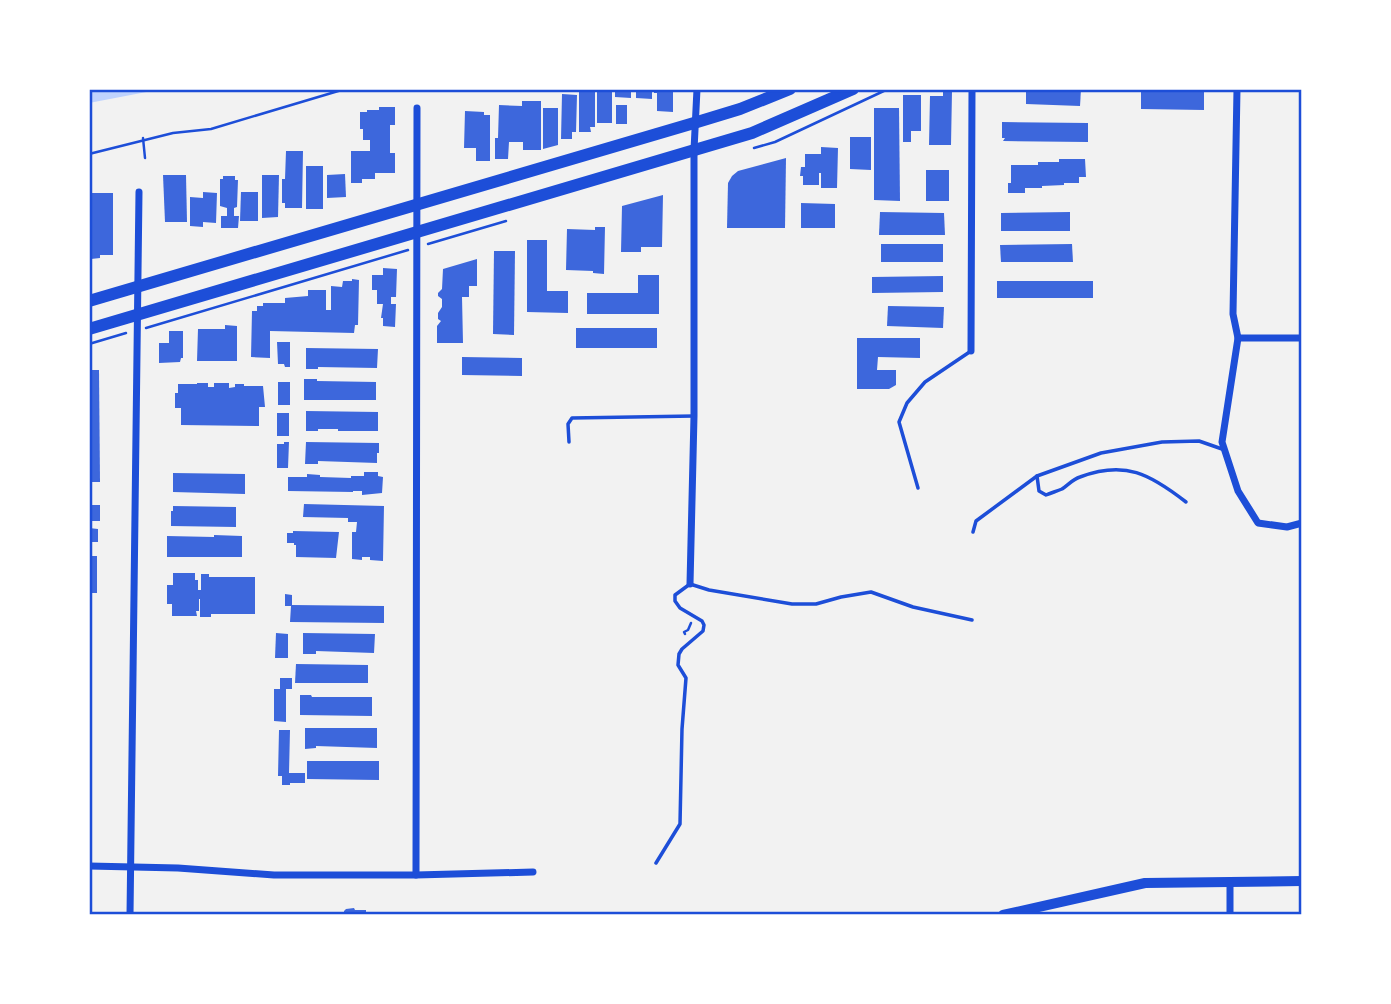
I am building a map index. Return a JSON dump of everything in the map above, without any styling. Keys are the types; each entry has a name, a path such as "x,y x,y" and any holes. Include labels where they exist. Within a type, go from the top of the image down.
{"highway":[{"path":"89,301 694,123 740,109 790,89"},
{"path":"89,329 752,133 853,89"}],"street":[{"path":"690,583 694,416 694,123 697,89"},
{"path":"971,351 972,89"},
{"path":"1237,89 1233,314 1238,338 1222,442 1238,491 1258,523 1287,527 1302,523"},
{"path":"416,875 417,108"},
{"path":"130,915 139,192"},
{"path":"1238,338 1302,338"},
{"path":"89,866 178,867 274,875 533,872"},
{"path":"1230,881 1230,915"},
{"path":"1003,915 1145,883 1302,881"}],"lane":[{"path":"918,488 899,422 908,403 925,382 971,351"},
{"path":"569,442 568,424 572,418 694,416"},
{"path":"973,532 976,522 1037,476 1101,453 1162,442 1199,441 1225,453"},
{"path":"1037,476 1039,491 1046,495 1077,478 1110,468 1135,471 1164,485 1186,502"},
{"path":"656,863 680,824 685,678 678,665 679,654 703,631 704,625 702,621 680,608 675,601 675,595 690,583 709,590 792,604 816,604 871,592 913,607 972,620"}],"path":[{"path":"89,154 143,139 211,129 345,89"},
{"path":"143,139 145,158"}],"water":[{"path":"89,89 162,89 89,103"}],"building":[{"path":"579,89 595,89 595,127 590,127 591,132 579,132"},
{"path":"597,89 612,89 612,123 597,123"},
{"path":"615,89 631,89 631,98 615,97"},
{"path":"636,89 652,89 652,99 636,98"},
{"path":"654,89 673,89 673,112 657,111 657,93 654,93"},
{"path":"1026,89 1081,89 1080,106 1026,104"},
{"path":"943,91 952,91 951,145 929,145 930,96 943,96"},
{"path":"1141,91 1204,92 1204,110 1141,109"},
{"path":"562,94 577,95 576,132 572,132 572,139 561,139"},
{"path":"903,95 921,95 921,131 911,131 911,142 903,142"},
{"path":"522,101 541,101 541,150 523,150 523,142 509,142 508,159 495,159 499,105 522,106"},
{"path":"616,105 627,105 627,124 616,124"},
{"path":"379,107 395,107 395,125 390,125 390,153 395,153 395,173 375,173 375,179 362,179 362,183 351,183 351,151 370,151 370,140 363,140 363,129 360,129 360,112 379,110"},
{"path":"543,108 558,108 558,145 543,149"},
{"path":"874,108 899,108 900,201 874,200"},
{"path":"465,111 490,115 490,161 476,161 476,148 464,148"},
{"path":"1002,122 1088,123 1088,142 1003,141 1005,138 1002,138"},
{"path":"850,137 871,137 871,170 850,169"},
{"path":"821,147 838,148 837,188 821,188 821,173 819,185 803,185 803,176 800,176 801,167 805,167 805,154 821,154"},
{"path":"286,151 303,151 302,208 285,208 285,203 282,203"},
{"path":"786,158 785,228 727,228 728,183 732,176 738,171"},
{"path":"1059,159 1085,159 1086,177 1079,177 1079,183 1025,188 1025,193 1008,193 1011,165 1038,165 1038,162 1059,162"},
{"path":"306,166 323,166 323,209 306,209"},
{"path":"926,170 949,170 949,201 926,201"},
{"path":"345,174 346,197 327,198 327,175"},
{"path":"163,175 186,175 187,222 165,222"},
{"path":"262,175 279,175 278,217 262,218"},
{"path":"223,176 235,176 235,180 238,180 234,216 239,216 238,228 221,228 221,216 227,216 227,208 220,206 220,179 223,179"},
{"path":"203,192 217,193 216,223 203,222 203,227 190,226 190,197 203,198"},
{"path":"241,192 258,192 258,221 240,221"},
{"path":"91,193 113,193 113,255 100,255 100,258 91,259"},
{"path":"663,195 662,247 641,247 641,252 621,252 622,206"},
{"path":"801,203 835,204 835,228 801,228"},
{"path":"880,212 944,213 945,235 879,235"},
{"path":"1070,212 1070,231 1001,231 1001,213"},
{"path":"595,227 605,227 604,274 566,270 567,229 595,230"},
{"path":"527,240 547,240 547,291 568,291 568,313 527,312"},
{"path":"881,244 943,244 943,262 881,262"},
{"path":"1072,244 1073,262 1001,262 1000,245"},
{"path":"494,251 515,251 514,335 493,334"},
{"path":"477,259 477,286 469,286 469,297 462,297 463,343 437,343 437,326 441,321 438,319 438,313 442,307 442,299 438,293 442,289 443,269"},
{"path":"383,268 397,269 396,297 391,297 391,304 396,304 395,327 383,326 383,304 377,304 377,290 372,290 372,275 383,275"},
{"path":"638,275 659,275 659,314 587,314 587,293 638,293"},
{"path":"943,276 943,292 872,293 872,277"},
{"path":"359,280 358,325 355,325 354,333 270,331 270,358 251,357 252,311 257,311 257,306 263,306 263,303 285,303 285,298 308,296 308,290 326,290 326,310 331,310 331,286 342,287 343,281"},
{"path":"997,281 1093,281 1093,298 997,298"},
{"path":"888,306 944,307 943,328 887,326"},
{"path":"225,325 237,326 237,361 197,361 198,329 225,329"},
{"path":"576,328 657,328 657,348 576,348"},
{"path":"169,331 183,331 183,358 180,362 159,363 159,343 169,343"},
{"path":"857,338 920,338 920,358 878,357 877,370 896,370 896,385 889,389 857,389"},
{"path":"277,342 290,342 290,367 278,364"},
{"path":"306,348 378,349 377,368 306,369"},
{"path":"462,357 522,358 522,376 462,375"},
{"path":"89,370 99,370 100,482 89,482"},
{"path":"304,379 376,382 376,400 304,400"},
{"path":"278,382 290,382 290,405 278,405"},
{"path":"208,383 208,387 214,387 214,383 229,383 229,388 235,387 235,384 263,386 265,407 259,407 259,426 181,425 181,408 175,408 178,384"},
{"path":"306,411 378,412 378,431 306,431"},
{"path":"277,413 289,413 289,436 277,436"},
{"path":"289,442 288,468 277,468 277,444"},
{"path":"306,442 379,443 377,463 318,461 318,464 305,464"},
{"path":"364,472 378,472 378,476 383,477 382,493 362,495 362,491 288,491 288,477 307,477 307,474 351,478 364,476"},
{"path":"173,473 245,474 245,494 173,492"},
{"path":"304,504 384,506 383,561 370,560 370,557 352,559 352,532 356,532 357,522 348,522 348,518 303,517"},
{"path":"89,505 100,505 100,521 89,521"},
{"path":"173,506 236,507 236,527 171,526"},
{"path":"89,528 98,529 98,542 89,542"},
{"path":"339,532 336,558 296,557 296,545 287,543 287,533"},
{"path":"167,536 242,536 242,557 167,557"},
{"path":"89,556 97,556 97,593 89,593"},
{"path":"173,573 195,573 198,590 201,590 201,574 209,574 209,577 255,577 255,614 211,614 211,617 200,617 199,599 197,616 172,616 172,604 167,604 167,585 173,585"},
{"path":"285,594 292,595 292,605 384,606 384,623 290,622 291,606 285,606"},
{"path":"276,633 288,634 288,658 275,658"},
{"path":"303,633 375,634 374,653 316,651 316,654 303,654"},
{"path":"296,664 368,665 368,683 295,683"},
{"path":"280,678 292,678 292,689 286,689 286,722 274,721 274,689 280,689"},
{"path":"300,695 372,697 372,716 300,715"},
{"path":"305,728 377,728 377,748 316,746 305,749"},
{"path":"279,730 290,730 289,773 305,773 305,783 282,785 282,776 278,776"},
{"path":"307,761 379,761 379,780 307,779"},
{"path":"346,909 366,910 366,915 344,915"}]}
